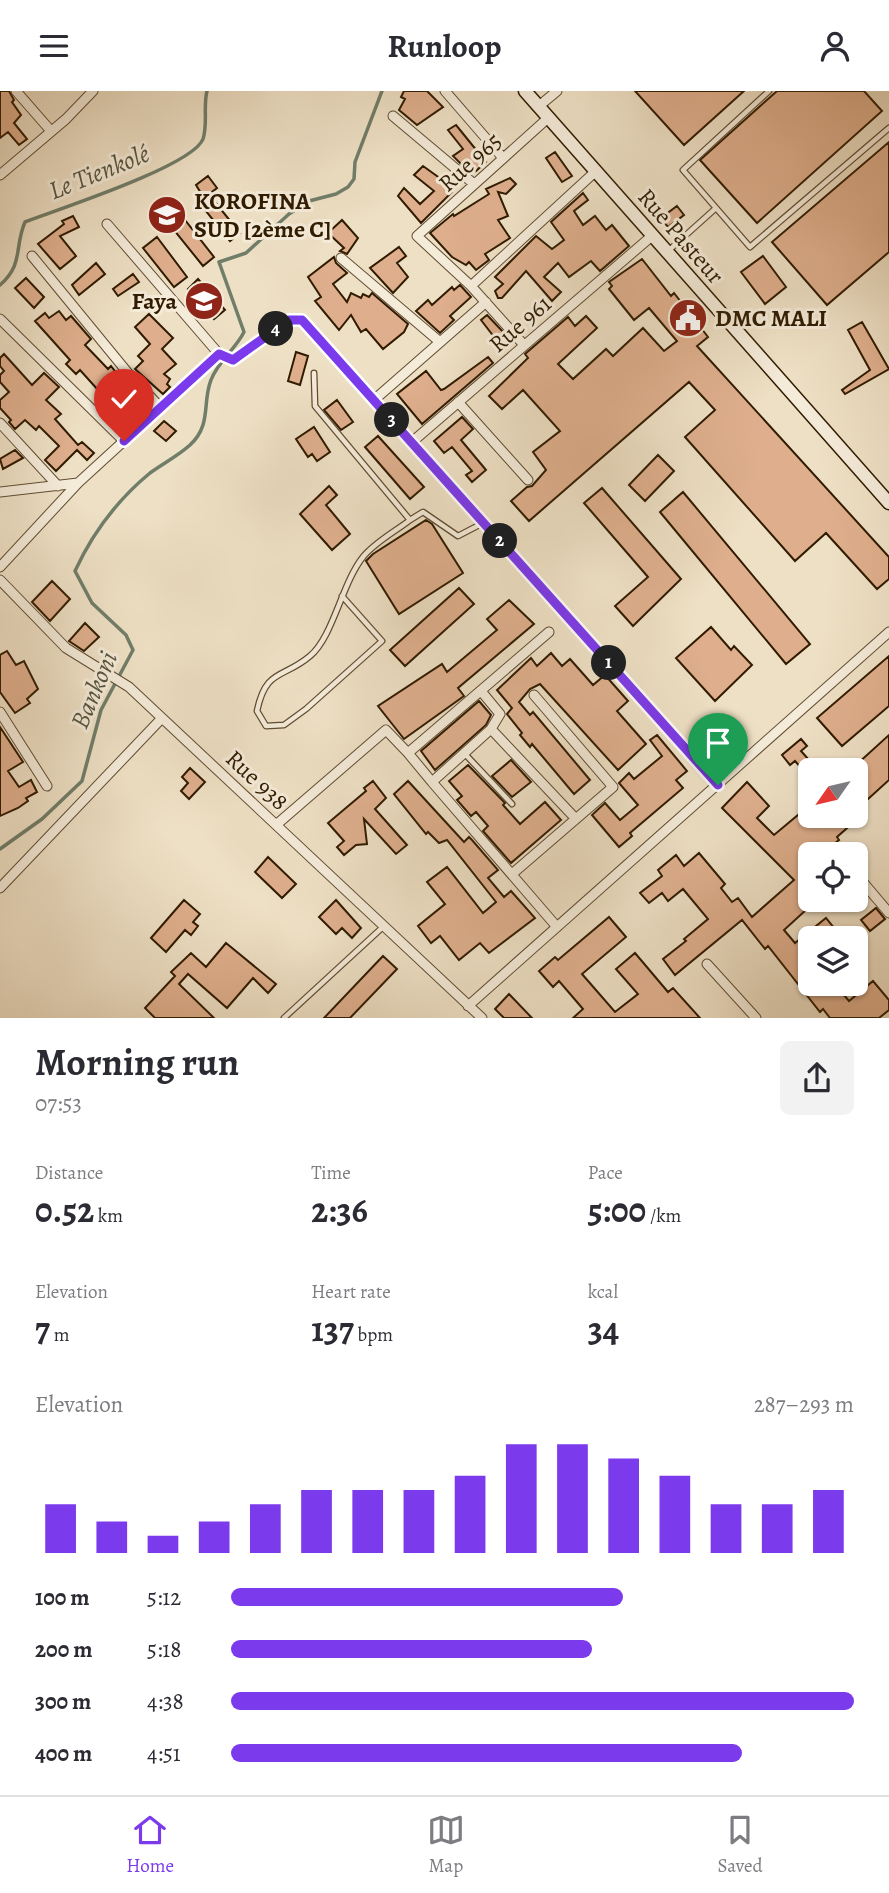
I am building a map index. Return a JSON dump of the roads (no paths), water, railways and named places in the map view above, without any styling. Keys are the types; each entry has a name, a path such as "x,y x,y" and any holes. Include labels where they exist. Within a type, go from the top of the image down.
{"main road":[{"name":"Rue Pasteur","path":"525,91 889,503"}],"street":[{"path":"16,91 51,131"},
{"path":"0,175 93,91"},
{"path":"445,91 503,158"},
{"path":"539,106 556,91"},
{"path":"393,116 474,184"},
{"name":"Rue 965","path":"471,286 417,236 548,118"},
{"path":"524,345 471,286 596,171"},
{"path":"107,224 219,354 233,360 289,320 302,320 718,785"},
{"name":"Rue 961","path":"412,442 653,235"},
{"path":"33,256 128,373 161,408"},
{"path":"341,258 440,342"},
{"path":"374,400 486,302"},
{"path":"0,319 124,441"},
{"path":"0,568 78,483 219,354"},
{"path":"458,402 528,481"},
{"path":"0,423 58,486"},
{"path":"0,492 78,483"},
{"name":"Rue 938","path":"0,580 66,648 129,687 482,1018"},
{"path":"408,753 549,632"},
{"path":"468,1006 889,632"},
{"path":"432,782 491,729 500,714 481,691"},
{"path":"512,874 613,787 534,695"},
{"path":"0,712 47,786"},
{"path":"0,888 162,718"},
{"path":"491,729 576,819"},
{"path":"276,825 386,730 557,927"},
{"path":"868,888 889,913"},
{"path":"707,964 756,1018"}],"lane":[{"path":"769,91 683,170 750,247 889,128"},
{"path":"667,252 716,208"},
{"path":"314,373 315,406 410,520"},
{"path":"342,596 382,641 306,709 284,725 266,726 257,712 260,697 274,676 310,656 322,639 342,596 364,555 423,512 458,536 484,523"},
{"path":"464,753 512,804"},
{"path":"284,1018 384,926"}],"waterway":[{"name":"Le Tienkolé","path":"0,285 16,262 25,222 150,174 194,150 203,139 207,91"},
{"name":"Bankoni","path":"0,849 42,819 82,781 101,710 133,650 126,635 92,603 75,571 98,530 116,506 150,473 190,445 201,429 211,380 244,332 219,262 246,253 289,214 309,201 336,194 348,187 354,179 355,162 382,91"}],"place":[{"name":"KOROFINA SUD [2ème C]","path":"167,215"},
{"name":"Faya","path":"204,301"},
{"name":"DMC MALI","path":"688,318"}]}
